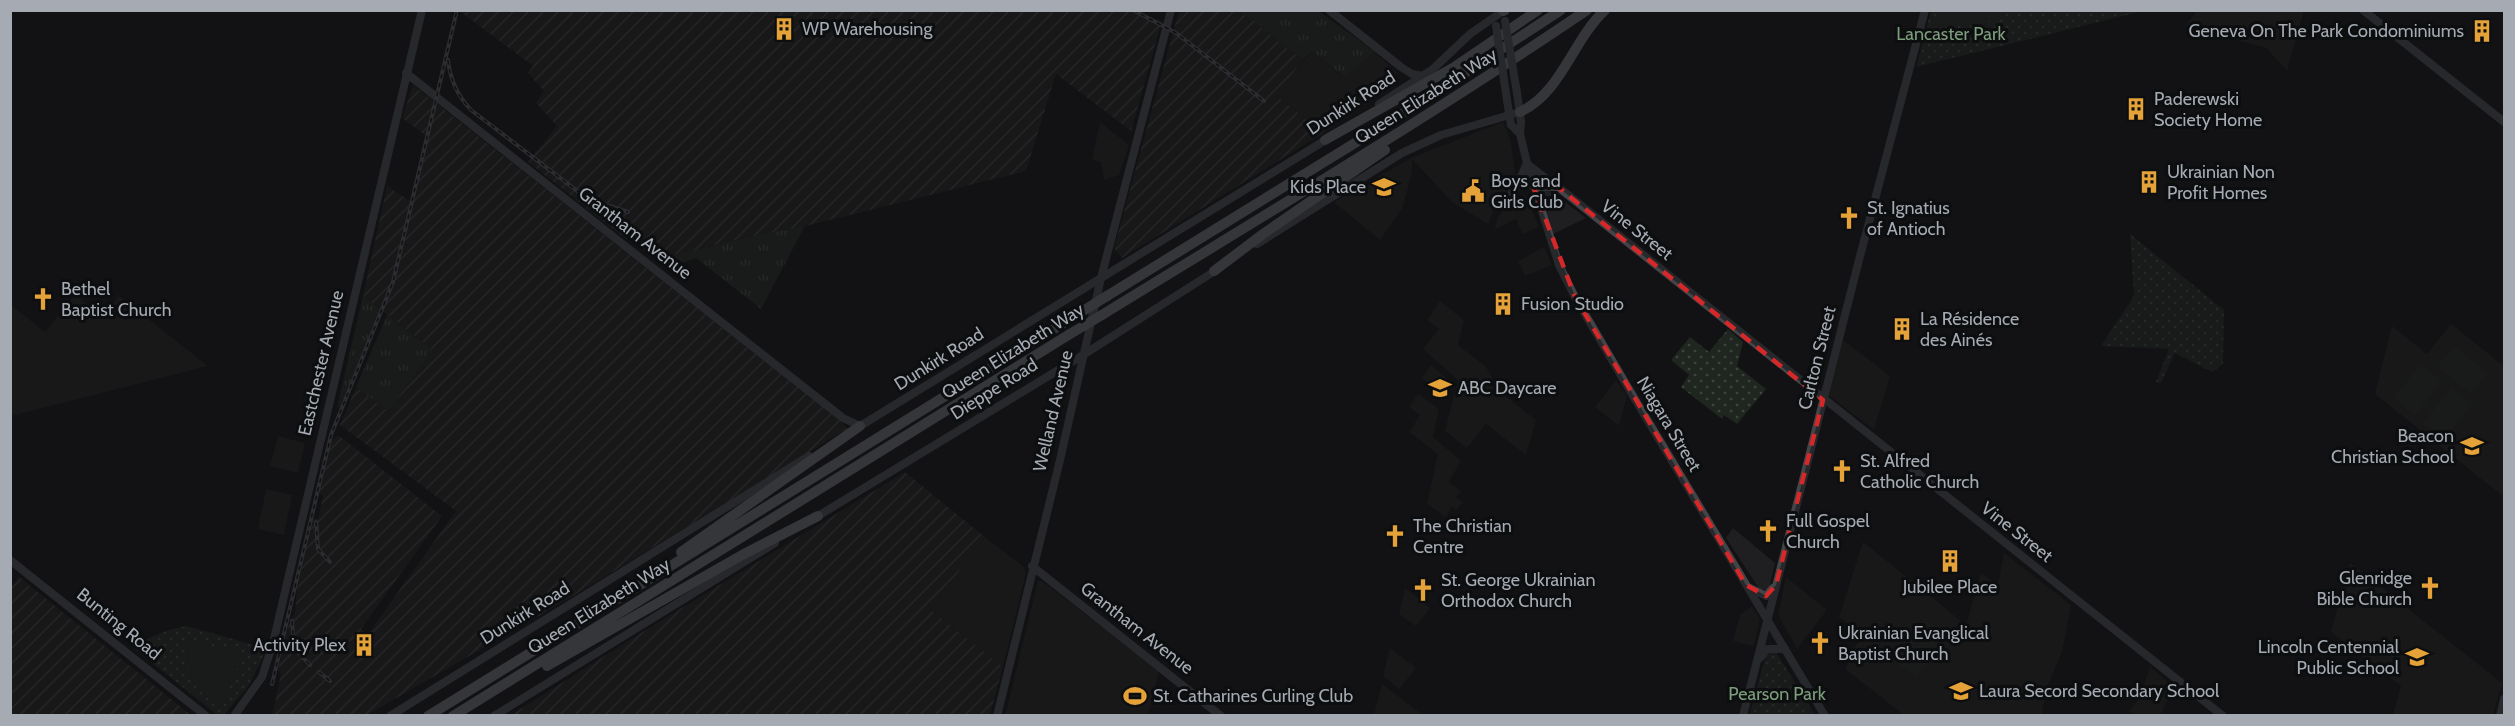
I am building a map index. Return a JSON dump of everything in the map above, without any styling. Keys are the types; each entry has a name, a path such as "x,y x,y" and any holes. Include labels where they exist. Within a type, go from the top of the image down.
{"highway":[{"path":"1325,140 1456,66 1538,10"},
{"name":"Queen Elizabeth Way","path":"428,716 655,575 778,502 912,415 1402,114 1561,10"},
{"name":"Queen Elizabeth Way","path":"453,716 1450,101 1587,10"},
{"path":"1515,113 1531,107 1541,99 1605,10"},
{"path":"1214,271 1263,234 1398,142 1450,101"},
{"path":"655,575 676,555 860,426"},
{"path":"488,694 544,668 742,555 818,516"}],"street":[{"name":"Eastchester Avenue","path":"234,716 262,677 273,643 422,10"},
{"name":"Welland Avenue","path":"997,716 1032,566 1060,460 1101,278 1171,10"},
{"path":"1329,10 1401,67 1412,74 1423,76"},
{"name":"Carlton Street","path":"1743,716 1925,10"},
{"path":"2363,10 2505,122"},
{"name":"Dunkirk Road","path":"860,426 1325,140 1423,76 1442,62 1470,34 1501,13"},
{"name":"Niagara Street","path":"1501,13 1517,93 1515,113"},
{"name":"Niagara Street","path":"1501,13 1496,26 1507,100 1515,113 1533,186 1559,265 1575,297 1825,716"},
{"path":"1401,67 1404,88"},
{"name":"Grantham Avenue","path":"406,73 843,418 860,426"},
{"name":"Dieppe Road","path":"494,716 1083,355 1402,153 1441,135 1515,113"},
{"path":"1510,195 1516,188 1527,163"},
{"name":"Vine Street","path":"1527,163 2223,716"},
{"path":"1533,186 1558,188"},
{"path":"1109,250 1115,259 1125,262"},
{"path":"1061,367 1074,374 1076,382"},
{"path":"843,418 848,427 844,437"},
{"name":"Dunkirk Road","path":"390,716 710,517 844,437"},
{"name":"Bunting Road","path":"10,560 206,716"},
{"name":"Grantham Avenue","path":"1032,566 1221,716"},
{"path":"1746,585 1766,596 1776,585"},
{"path":"1758,661 1767,649 1785,649"},
{"path":"2500,716 2505,699"},
{"path":"239,716 243,704"}],"highlighted area":[{"path":"1533,186 1558,187 1823,400 1776,585 1766,596 1746,585 1575,297"}],"shaded area":[{"path":"462,10 1139,10 1144,15 1162,21 1131,131 1056,74 1026,171 806,226 656,259 632,240 626,239 528,162 557,126 536,103 544,91 528,73 533,66 462,13"},
{"path":"2198,10 2304,11 2287,70 2266,48 2185,26"},
{"path":"1179,11 1239,11 1303,60 1276,95 1323,133 1122,258 1114,248"},
{"path":"1312,51 1343,77 1375,52 1396,72 1396,85 1323,133 1275,94"},
{"path":"413,85 841,421 847,429 568,599 367,715 272,716 281,674 278,670 290,619 295,614 297,589 313,518 318,519 323,496 319,493 331,441 338,435 442,516 361,629 368,634 456,511 340,425 356,387 388,411 433,350 363,296 387,186 410,201 425,135 402,118"},
{"path":"1100,122 1129,145 1119,175 1104,180 1101,162 1092,160"},
{"path":"1503,122 1510,138 1516,179 1494,209 1488,224 1452,202 1412,159 1412,172 1402,209 1380,240 1334,202 1411,158"},
{"path":"1544,189 1553,193 1586,218 1553,234 1542,191"},
{"path":"1526,195 1539,227 1522,234 1516,219 1495,230 1497,218 1508,206"},
{"path":"1544,247 1552,265 1525,276 1518,261"},
{"path":"75,295 101,316 119,296 208,366 11,416 11,305 45,332"},
{"path":"1440,301 1464,320 1458,345 1486,367 1494,381 1491,385 1536,420 1526,455 1486,424 1467,448 1445,431 1458,380 1423,349 1439,329 1427,320"},
{"name":"Beacon Christian School","path":"2451,324 2504,366 2504,497 2375,394 2392,326 2427,354"},
{"path":"1843,340 1890,376 1874,430 1828,395"},
{"name":"ABC Daycare","path":"1431,365 1449,380 1444,395 1422,378"},
{"path":"1616,380 1627,396 1619,426 1595,407"},
{"path":"1418,394 1439,409 1433,437 1461,461 1449,482 1461,491 1456,497 1463,502 1456,510 1452,507 1446,517 1427,504 1438,454 1409,432 1420,415 1409,407"},
{"path":"278,436 305,443 298,473 270,466"},
{"path":"905,472 985,537 930,609 1003,667 990,715 511,715 644,631"},
{"path":"266,489 292,495 284,535 258,529"},
{"path":"1733,528 1775,563 1769,589 1760,590 1726,538"},
{"path":"985,537 1024,567 1026,573 1003,667 930,609"},
{"path":"1863,542 1966,625 1981,573 1998,585 2004,553 2071,605 2062,652 2046,689 2042,715 1904,715 1845,669 1849,663 1846,659 1863,636 1839,617"},
{"name":"Lincoln Centennial Public School","path":"2350,563 2502,683 2493,715 2393,715 2401,686 2331,632"},
{"path":"19,577 191,715 11,715 10,630 14,626 11,622 11,587"},
{"path":"1786,577 1827,610 1797,649 1778,615"},
{"path":"1038,581 1042,581 1159,671 1148,715 1005,716"},
{"path":"1405,588 1430,608 1416,626 1399,614"},
{"path":"1752,606 1760,619 1754,646 1733,641 1740,615"},
{"path":"1390,648 1416,668 1399,689 1383,676"},
{"path":"2150,667 2174,687 2160,715 2137,715 2129,711 2140,697"},
{"path":"1382,684 1423,715 1374,715"}],"green space":[{"path":"1940,10 1996,11 1997,20 1933,30"},
{"path":"1239,11 1319,11 1375,52 1344,77 1312,51 1303,60"},
{"name":"Lancaster Park","path":"1931,11 2143,11 1916,67"},
{"path":"805,226 761,309 696,258 666,268 656,259 753,236"},
{"path":"2130,234 2224,310 2223,364 2212,372 2175,353 2161,383 2156,382 2169,349 2101,346 2134,296"},
{"path":"363,296 381,310 340,407 337,407"},
{"path":"387,315 433,350 388,411 356,387"},
{"path":"1728,329 1743,342 1737,366 1766,389 1737,424 1724,415 1722,419 1681,387 1689,375 1671,360 1690,337 1709,352"},
{"path":"2454,346 2488,373 2471,394 2437,367"},
{"path":"2421,364 2443,381 2415,416 2393,398"},
{"path":"2451,387 2473,404 2444,440 2423,423"},
{"path":"1924,618 1949,637 1916,678 1891,658"},
{"path":"187,626 267,649 249,685 223,716 217,715 135,649 159,633"},
{"path":"189,639 222,650 228,647 239,649 238,652 243,659 239,668 234,672 221,709 204,695 193,680 187,662"},
{"name":"Pearson Park","path":"1775,650 1815,715 1749,716 1767,651"}],"railway":[{"path":"272,684 331,435 393,282 457,10"},
{"path":"1133,10 1176,33 1264,101"},
{"path":"448,60 455,87 471,110 580,193 594,201 628,212"},
{"path":"316,522 318,549 330,562"},
{"path":"292,621 294,648 310,665"},
{"path":"319,672 330,681"}],"place":[{"name":"WP Warehousing","path":"784,29"},
{"name":"Geneva On The Park Condominiums","path":"2482,31"},
{"name":"Paderewski Society Home","path":"2136,109"},
{"name":"Ukrainian Non Profit Homes","path":"2149,182"},
{"name":"Kids Place","path":"1384,187"},
{"name":"Boys and Girls Club","path":"1473,191"},
{"name":"St. Ignatius of Antioch","path":"1849,218"},
{"name":"Bethel Baptist Church","path":"43,299"},
{"name":"Fusion Studio","path":"1503,304"},
{"name":"La Résidence des Ainés","path":"1902,329"},
{"name":"ABC Daycare","path":"1440,388"},
{"name":"Beacon Christian School","path":"2472,446"},
{"name":"St. Alfred Catholic Church","path":"1842,471"},
{"name":"Full Gospel Church","path":"1768,531"},
{"name":"The Christian Centre","path":"1395,536"},
{"name":"Jubilee Place","path":"1950,561"},
{"name":"Glenridge Bible Church","path":"2430,588"},
{"name":"St. George Ukrainian Orthodox Church","path":"1423,590"},
{"name":"Ukrainian Evanglical Baptist Church","path":"1820,643"},
{"name":"Activity Plex","path":"364,645"},
{"name":"Lincoln Centennial Public School","path":"2417,657"},
{"name":"Laura Secord Secondary School","path":"1961,691"},
{"name":"St. Catharines Curling Club","path":"1135,696"}]}
